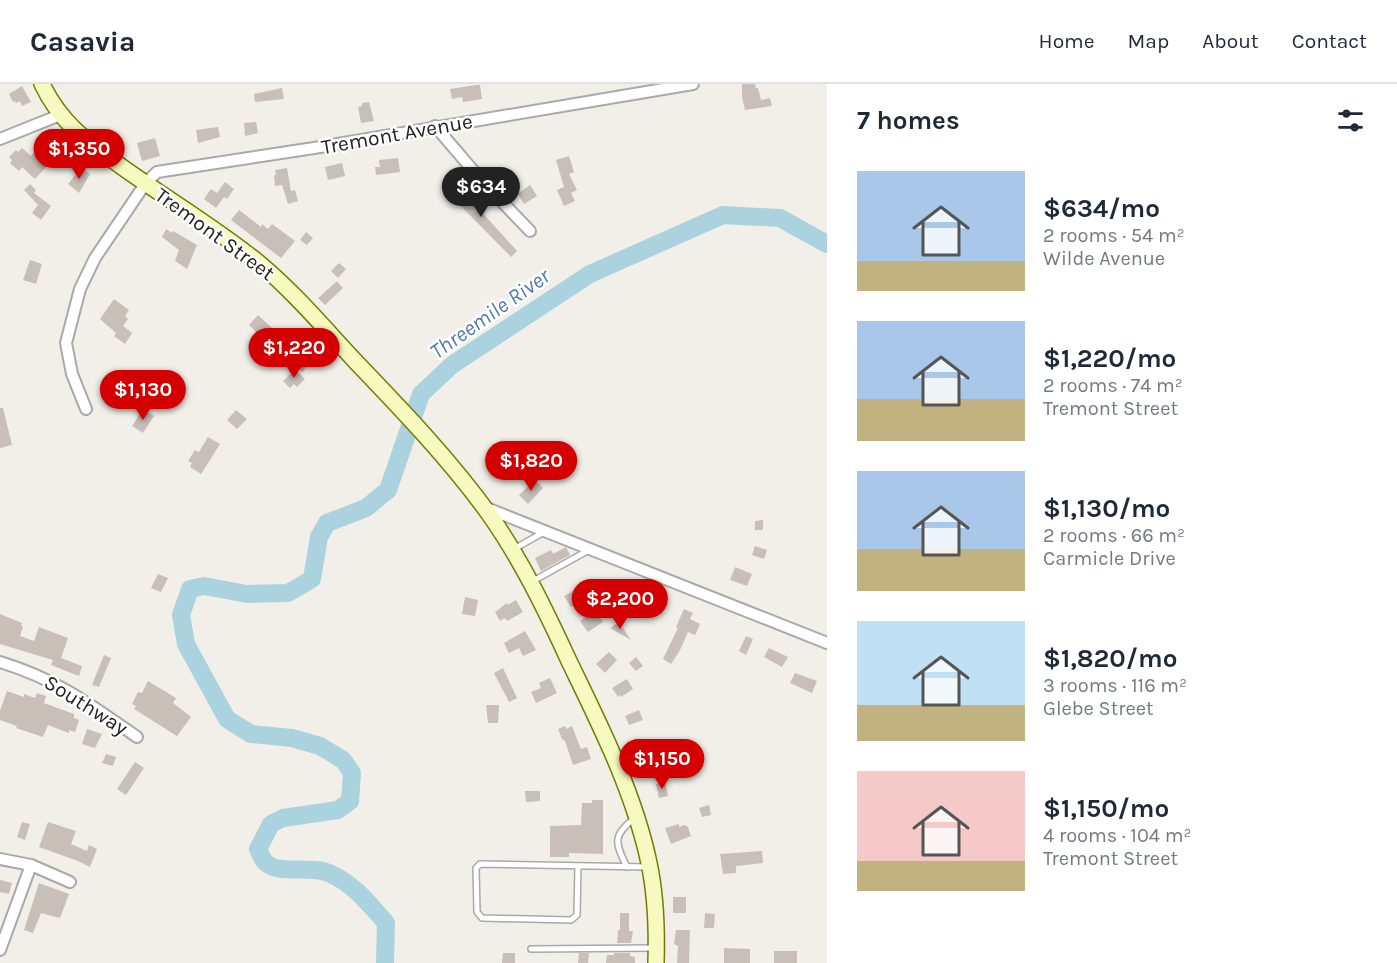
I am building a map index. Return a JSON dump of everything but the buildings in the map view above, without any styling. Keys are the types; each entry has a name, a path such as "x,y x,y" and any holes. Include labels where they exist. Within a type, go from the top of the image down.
{"main road":[{"name":"Tremont Street","path":"42,84 60,115 80,135 145,184 241,249 274,276 458,472 484,507 530,583 597,718 636,817 650,867 656,912 656,956"}],"street":[{"name":"Tremont Avenue","path":"145,184 153,175 163,170 314,148 693,84"},
{"path":"0,139 60,115"},
{"path":"435,126 483,182 530,231"},
{"path":"86,409 69,363 67,334 80,289 94,258 145,184"},
{"path":"484,507 827,643"},
{"name":"Southway","path":"0,662 42,677 78,695 137,737"},
{"path":"0,859 31,865 70,882"},
{"path":"0,950 31,865"}],"lane":[{"path":"512,550 544,532"},
{"path":"530,583 589,550"},
{"path":"627,867 617,846 617,839 624,826 636,817"},
{"path":"578,866 577,915 571,920 482,918 477,912 476,868 480,864 650,867"},
{"path":"531,950 656,956"}],"waterway":[{"name":"Threemile River","path":"385,963 386,923 354,889 340,878 323,871 278,868 271,866 262,858 258,849 271,824 283,818 338,810 350,801 352,773 343,760 320,746 292,738 251,734 227,719 186,644 181,615 190,589 204,586 247,594 288,593 312,579 319,537 327,523 366,508 388,490 421,394 452,365 590,274 723,215 780,218 827,244"}]}
